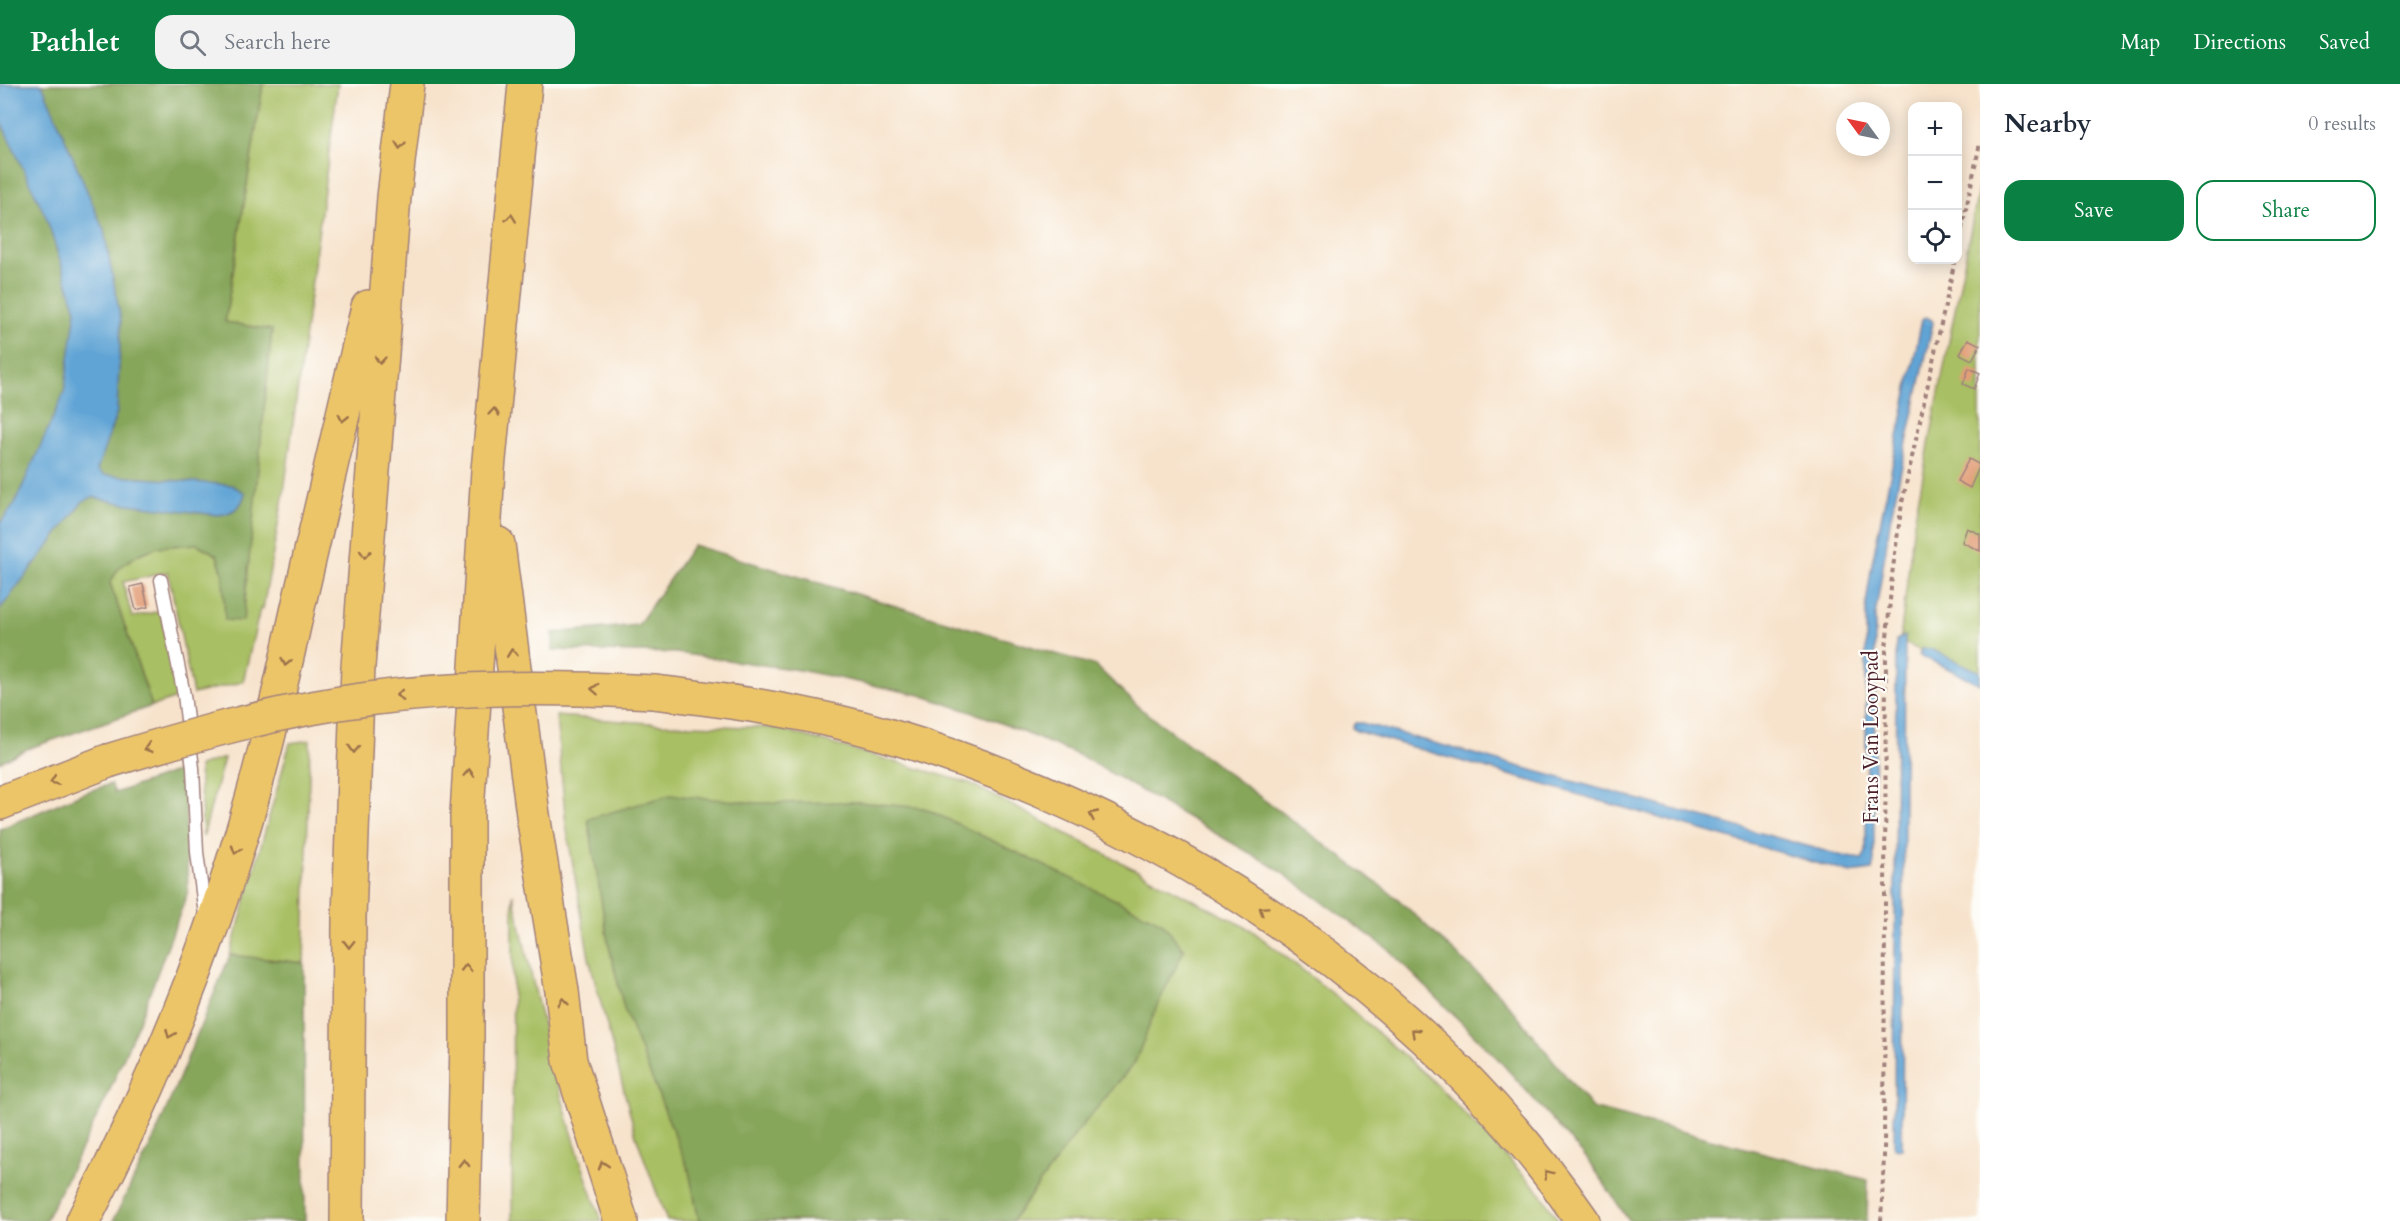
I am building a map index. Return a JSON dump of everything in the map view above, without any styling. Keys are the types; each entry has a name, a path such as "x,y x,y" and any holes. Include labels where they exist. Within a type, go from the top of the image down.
{"highway":[{"path":"346,1221 349,917 358,667 394,197 407,84"},
{"path":"463,1221 467,1040 467,814 488,470 525,84"},
{"path":"83,1221 130,1127 176,1020 208,935 242,832 283,675 394,197"},
{"path":"488,470 531,803 562,991 570,1060 621,1221"},
{"path":"0,803 108,761 194,734 366,699 432,692 567,688 654,692 738,701 886,735 965,761 1042,791 1131,833 1252,902 1303,938 1397,1015 1453,1067 1503,1120 1583,1221"}],"lane":[{"path":"162,580 184,695 193,768 197,852 208,935"}],"path":[{"path":"1962,228 1980,143"},
{"name":"Frans Van Looypad","path":"1881,1221 1884,1157 1886,650 1892,574 1902,503 1954,264"}],"green space":[{"path":"0,84 263,84 225,322 272,330 243,621 225,620 223,574 217,555 197,544 158,547 139,554 119,568 110,583 152,706 27,749 0,762"},
{"path":"263,84 338,84 284,492 263,609 260,609 243,682 193,694 168,572 123,582 132,617 161,611 177,698 152,706 110,583 118,568 139,554 158,547 197,544 217,555 223,574 224,597 272,330 225,322"},
{"path":"1980,181 1980,678 1900,641 1914,522"},
{"path":"693,545 1096,666 1141,709 1397,898 1502,997 1592,1108 1868,1180 1867,1221 1629,1221 1589,1161 1498,1059 1388,949 1274,867 1081,756 986,717 920,695 799,670 676,653 553,650 553,633 638,625"},
{"path":"556,716 662,724 777,728 969,783 1251,930 1332,993 1432,1080 1541,1193 1559,1221 667,1221 636,1136 589,958 566,825"},
{"path":"310,740 304,963 230,955 290,743"},
{"path":"224,758 203,837 199,766"},
{"path":"184,769 188,892 142,1014 106,1099 45,1221 0,1221 0,829 83,793 111,784 115,793"},
{"path":"670,795 758,803 859,802 924,808 1162,922 1184,950 1157,1006 1135,1062 1077,1132 1012,1221 699,1221 689,1171 624,1009 608,942 588,819"},
{"path":"513,894 562,1100 602,1221 512,1221"},
{"path":"230,955 304,963 305,1221 113,1221 156,1134"}],"water":[{"path":"0,84 42,84 104,231 121,321 117,412 97,470 104,475 232,485 245,493 236,509 217,515 120,503 93,497 83,501 0,609 0,523 14,505 64,393 76,310 46,217 0,120"},
{"path":"1926,317 1933,323 1891,516 1875,617 1874,863 1872,870 1851,873 1352,728 1355,723 1362,723 1847,857 1862,859 1866,852 1866,604 1872,563 1922,320"},
{"path":"1905,636 1902,1149 1894,1148 1896,640"},
{"path":"1922,648 1931,649 1980,672 1980,684 1919,655"}],"building":[{"path":"1968,339 1980,345 1972,360 1960,354"},
{"path":"1969,368 1980,373 1974,389 1963,384"},
{"path":"1969,459 1980,465 1970,488 1957,481"},
{"path":"1967,528 1980,534 1980,551 1962,542"},
{"path":"143,584 148,607 136,610 130,587"}]}
